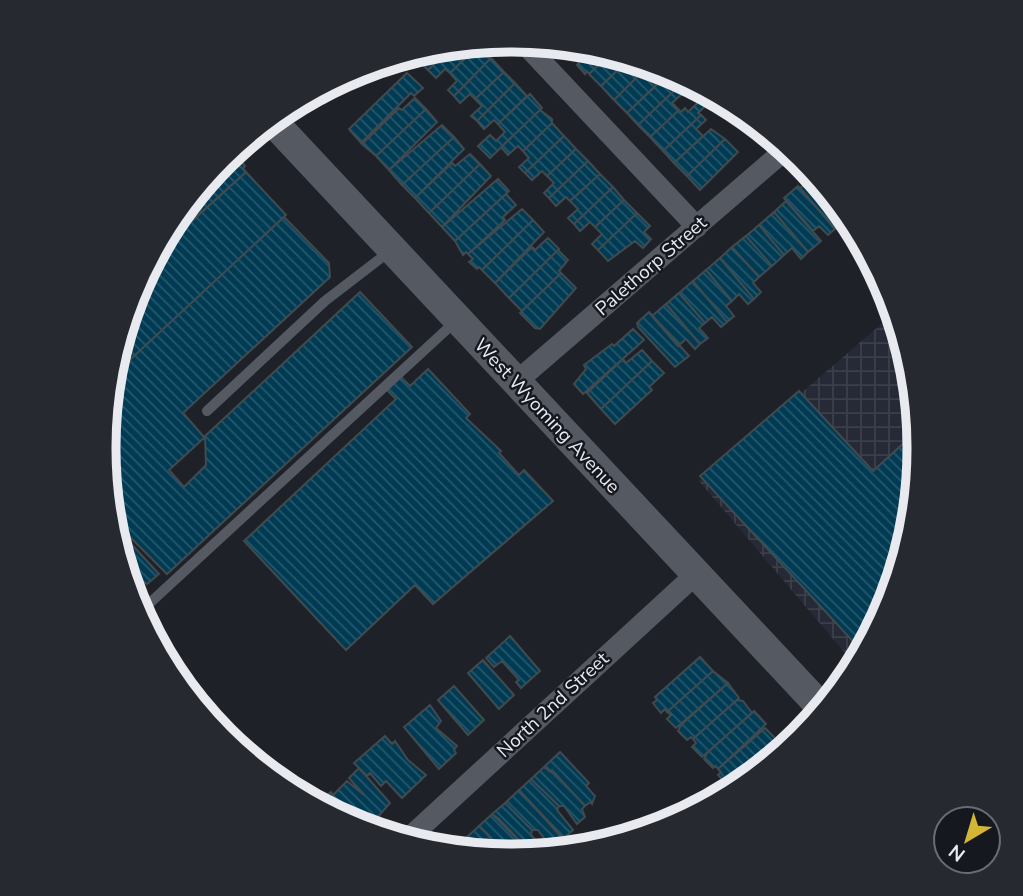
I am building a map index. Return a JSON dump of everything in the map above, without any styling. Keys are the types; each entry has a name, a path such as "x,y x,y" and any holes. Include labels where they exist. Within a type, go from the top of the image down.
{"street":[{"path":"532,53 697,228"},
{"name":"West Wyoming Avenue","path":"279,128 815,701"},
{"name":"Palethorp Street","path":"516,382 778,156"},
{"name":"North 2nd Street","path":"416,832 695,575"}],"lane":[{"path":"207,411 325,301 392,250"},
{"path":"148,604 457,320"}],"shaded area":[{"path":"886,320 904,396 907,448 904,500 886,575 866,623 848,656 699,481"}],"building":[{"path":"485,53 491,58 454,96 448,90 457,81 450,73 469,55"},
{"path":"469,55 450,73 445,69 436,78 428,70 439,59"},
{"path":"491,58 504,72 475,99 470,94 460,103 454,96"},
{"path":"439,59 428,70 421,63"},
{"path":"581,59 601,63 589,74 587,71 585,74 577,65"},
{"path":"601,63 620,68 601,86 589,74"},
{"path":"620,68 640,74 614,100 601,86"},
{"path":"504,72 515,83 477,121 471,116 482,106 475,99"},
{"path":"407,73 423,88 414,96 411,93 361,143 349,129"},
{"path":"640,74 656,85 627,113 614,100"},
{"path":"660,82 676,89 638,125 627,113"},
{"path":"515,83 527,96 498,124 494,120 484,129 477,121"},
{"path":"676,89 682,94 672,103 679,110 650,137 638,125"},
{"path":"530,94 542,108 490,158 478,146 490,135 496,141 505,132 498,124"},
{"path":"415,98 426,109 376,156 362,144 399,108 402,110"},
{"path":"700,101 707,104 698,113 701,115 663,151 650,137 679,110 681,112 685,108 688,112"},
{"path":"426,109 437,122 389,170 376,156"},
{"path":"540,110 552,119 552,123 523,151 518,146 508,155 501,147"},
{"path":"701,115 706,120 696,129 703,136 674,163 663,151"},
{"path":"552,123 564,136 525,173 519,167 529,158 523,151"},
{"path":"442,125 454,137 402,185 389,170"},
{"path":"711,129 725,139 687,176 674,163"},
{"path":"564,136 576,149 547,176 542,171 532,180 525,173"},
{"path":"454,137 464,149 415,198 402,185"},
{"path":"725,139 738,152 700,190 687,176"},
{"path":"576,149 588,161 549,198 544,193 554,183 547,176"},
{"path":"470,154 480,164 429,213 415,198 452,163 455,166"},
{"path":"240,161 246,172 182,230 214,187"},
{"path":"588,161 600,174 570,201 566,197 556,206 549,198"},
{"path":"480,164 491,176 442,227 429,213"},
{"path":"246,172 286,215 125,364 146,297 181,231"},
{"path":"600,174 613,187 574,224 568,218 578,209 570,201"},
{"path":"498,179 509,191 455,241 442,227"},
{"path":"806,183 839,226 835,229 800,188"},
{"path":"798,186 835,229 828,235 819,226 813,231 784,198"},
{"path":"613,187 624,200 595,227 590,222 580,231 574,224"},
{"path":"506,194 516,205 503,217 505,220 468,254 466,252 463,255 455,241"},
{"path":"624,200 637,213 598,250 592,244 602,234 595,227"},
{"path":"786,201 821,241 808,252 774,212"},
{"path":"522,209 533,220 482,270 479,267 477,269 469,262 473,259 468,254"},
{"path":"774,212 808,252 801,259 792,248 784,255 759,225"},
{"path":"637,213 650,226 644,232 651,239 643,248 635,241 608,261 598,250"},
{"path":"284,217 329,263 330,277 183,413 204,437 360,292 412,347 167,574 126,532 119,500 117,422 125,364","holes":["205,437 206,465 184,487 169,470"]},
{"path":"533,220 544,232 495,283 482,270"},
{"path":"759,225 784,255 772,266 746,236"},
{"path":"746,236 772,266 759,277 732,247"},
{"path":"548,238 559,249 509,298 495,283 532,247 535,250"},
{"path":"732,247 759,277 753,283 761,292 754,299 720,258"},
{"path":"558,250 568,260 559,271 561,273 522,311 509,298"},
{"path":"720,258 754,299 748,304 739,294 732,301 706,270"},
{"path":"706,270 732,301 726,306 734,316 727,322 693,281"},
{"path":"561,273 576,288 540,329 535,328 520,313"},
{"path":"693,281 727,322 721,327 712,317 705,323 679,293"},
{"path":"679,293 705,323 699,328 708,338 700,344 666,304"},
{"path":"666,304 700,344 695,349 686,339 678,346 652,316"},
{"path":"649,312 689,356 675,367 638,327 637,323"},
{"path":"633,329 644,340 583,394 574,384 586,369 584,365 612,344 614,346"},
{"path":"642,350 652,361 601,409 587,393 623,359 626,363"},
{"path":"652,361 664,373 649,387 652,390 615,424 601,409"},
{"path":"428,369 470,414 466,418 501,451 499,453 519,475 524,470 553,501 433,604 415,585 346,650 244,541 396,399 385,388 400,376 410,386"},
{"path":"799,391 873,471 907,440 904,500 894,550 877,599 855,644 700,476"},
{"path":"127,539 159,574 147,584 138,578"},
{"path":"510,636 540,671 521,688 516,682 519,680 502,661 494,667 486,658"},
{"path":"700,657 713,671 667,712 665,709 661,713 653,703 657,700 655,697"},
{"path":"483,660 514,695 499,709 468,673"},
{"path":"713,671 728,683 676,728 667,719 671,715 667,712"},
{"path":"728,683 739,698 693,739 691,737 687,740 678,731 681,725"},
{"path":"454,686 484,720 468,735 438,700"},
{"path":"737,700 743,701 752,713 702,757 692,747 696,743 693,739"},
{"path":"430,705 441,721 436,728 457,746 454,750 456,753 439,769 404,727"},
{"path":"754,711 766,724 718,769 716,766 713,768 704,759 707,753"},
{"path":"765,728 777,740 724,781 718,775 721,772 718,769"},
{"path":"385,736 392,744 395,741 408,760 426,775 402,798 386,781 381,786 370,773 367,776 354,763"},
{"path":"560,752 589,783 586,786 595,796 592,804 590,802 585,806 552,770 550,772 544,767"},
{"path":"544,767 550,772 552,770 585,806 582,809 585,817 577,824 564,806 559,806 531,779"},
{"path":"359,768 390,803 376,819 342,805 333,795 347,781 364,795 349,778"},
{"path":"531,779 559,806 557,810 573,830 563,839 519,790"},
{"path":"519,790 561,835 562,840 547,842 538,830 532,830 505,803"},
{"path":"331,792 342,805 337,803 325,797"},
{"path":"505,803 532,830 531,835 538,843 522,844 492,814"},
{"path":"492,814 522,844 496,843 479,826"},
{"path":"479,826 496,843 471,841 467,837"}]}
